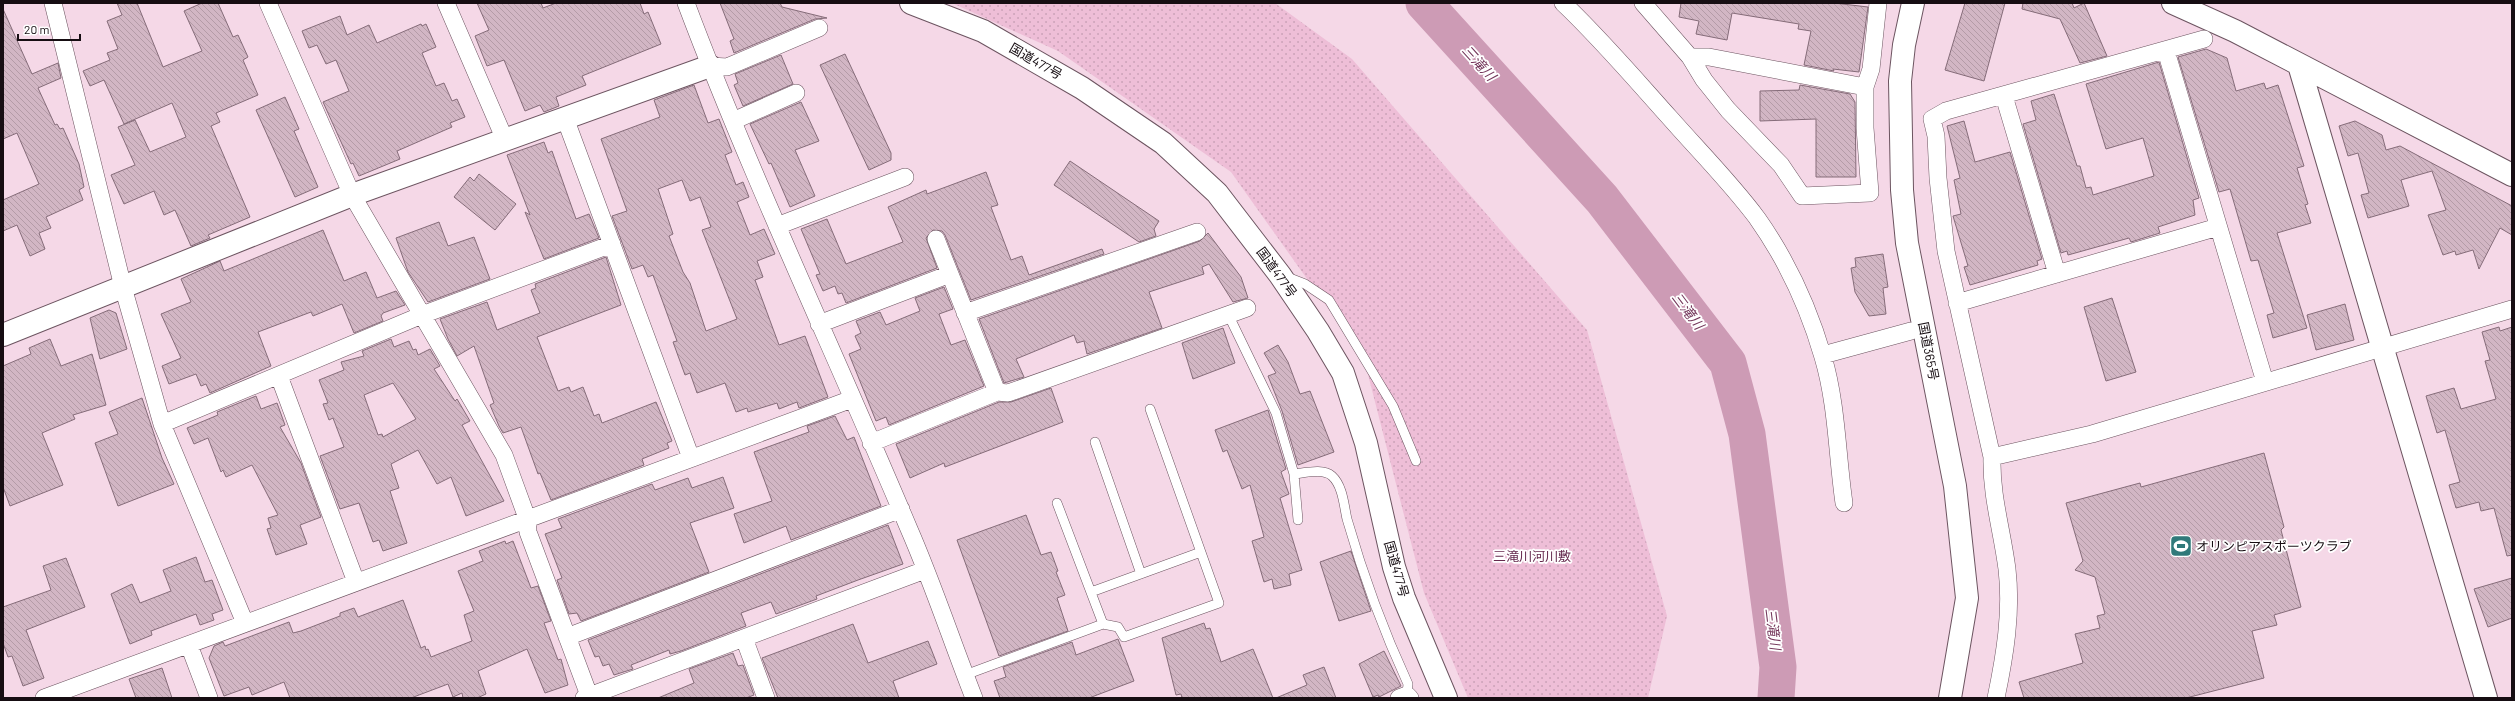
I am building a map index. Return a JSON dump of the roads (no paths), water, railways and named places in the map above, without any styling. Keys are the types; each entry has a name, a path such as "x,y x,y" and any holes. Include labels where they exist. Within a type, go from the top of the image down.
{"main road":[{"name":"国道477号","path":"912,3 983,31 1082,88 1163,143 1217,193 1280,275 1318,331 1343,373 1366,443 1394,567 1404,598 1446,698"},
{"name":"国道365号","path":"1913,3 1904,45 1900,81 1902,190 1907,242 1955,486 1967,598 1950,698"},
{"path":"2173,3 2235,31 2512,175"},
{"path":"2299,65 2486,698"},
{"path":"3,336 352,195 710,66"}],"street":[{"path":"53,3 123,287 162,424 245,622"},
{"path":"268,3 352,195 504,455 527,518 528,532 588,697 925,570"},
{"path":"446,3 505,140"},
{"path":"686,3 710,66 777,226 901,509 974,698"},
{"path":"1563,3 1616,57 1757,219 1795,285 1823,355 1834,407 1844,503"},
{"path":"1643,3 1690,57 1709,86 1728,110 1781,165 1802,196 1870,193 1865,128 1865,87 1871,69 1878,3"},
{"path":"710,66 728,67 819,28"},
{"path":"1996,698 2007,642 2009,602 2007,569 1992,485 1992,457 1946,251 1939,193 1936,136 1932,119 1946,111 2166,51 2204,39"},
{"path":"2166,51 2264,382"},
{"path":"1690,57 1709,57 1865,87"},
{"path":"733,121 796,93"},
{"path":"2004,96 2057,274"},
{"path":"565,118 691,458"},
{"path":"777,226 905,177"},
{"path":"1957,303 2218,227"},
{"path":"965,313 1197,232"},
{"path":"936,239 997,392"},
{"path":"162,424 422,315 612,244"},
{"path":"820,324 950,274"},
{"path":"872,443 997,392 1008,393 1247,308"},
{"path":"1992,457 2092,434 2512,309"},
{"path":"1823,355 1911,331"},
{"path":"279,376 356,582"},
{"path":"44,698 189,645 245,622 852,399"},
{"path":"567,636 901,509"},
{"path":"744,638 766,698"},
{"path":"189,645 209,698"}],"lane":[{"path":"1280,275 1305,284 1329,300 1393,406 1416,461"},
{"path":"1228,314 1276,414 1294,474 1298,520"},
{"path":"965,675 1103,624 1118,626 1124,637 1219,604 1150,409"},
{"path":"1095,442 1142,574"},
{"path":"1294,474 1325,473 1331,475 1338,484 1352,536 1383,624 1408,684 1405,697"},
{"path":"1058,503 1103,624"},
{"path":"1091,592 1201,552"}],"waterway":[{"name":"三滝川","path":"1424,3 1602,199 1728,363 1747,434 1778,667 1776,698"}],"place":[{"name":"オリンピアスポーツクラブ","path":"2181,546"}],"park label":[{"name":"三滝川河川敷","path":"1532,556"}]}
